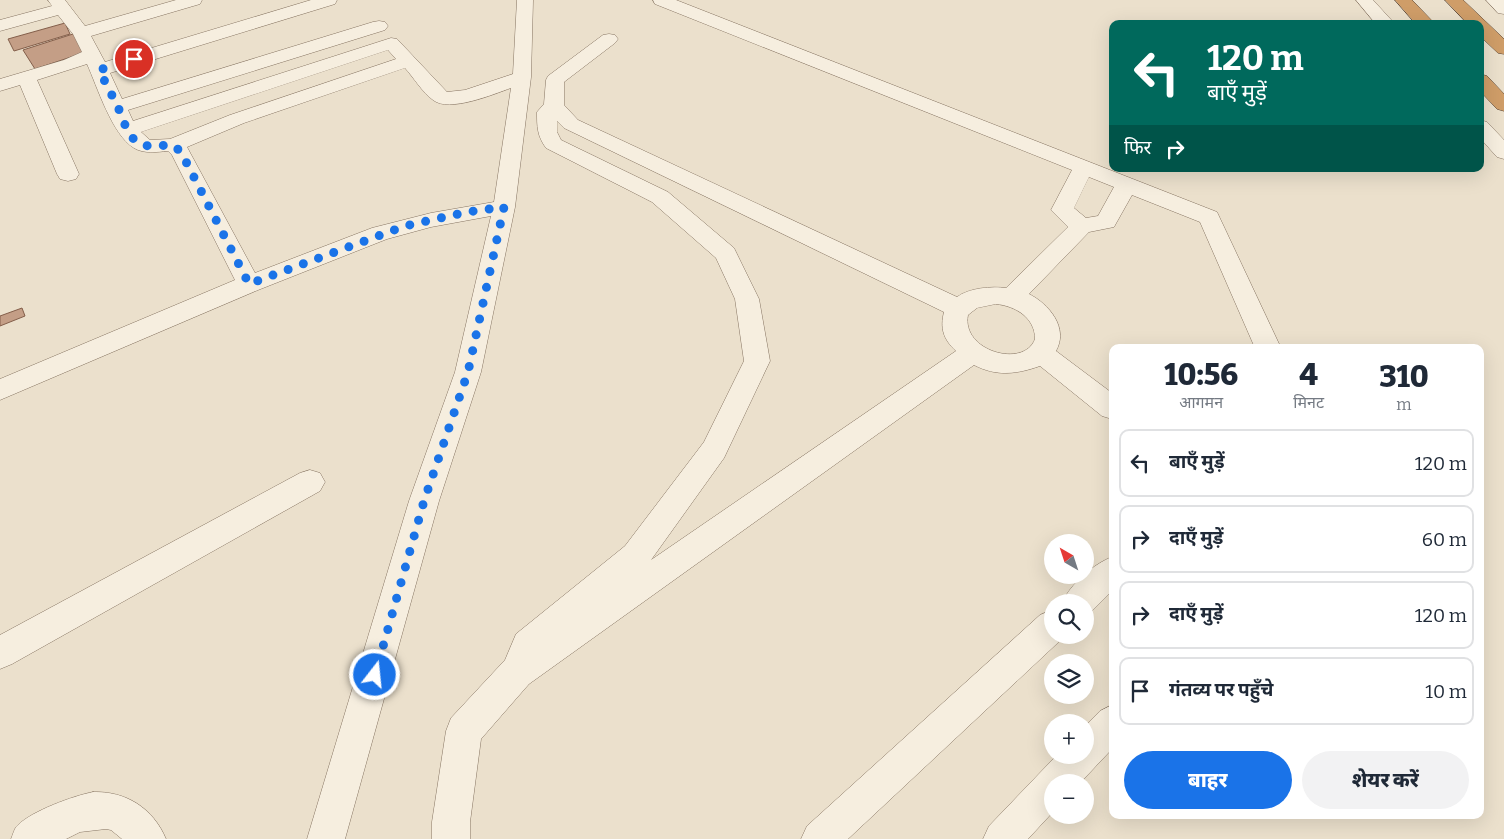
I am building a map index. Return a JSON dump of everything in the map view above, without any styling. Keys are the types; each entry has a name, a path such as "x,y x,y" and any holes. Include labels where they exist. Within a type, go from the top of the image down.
{"highway":[{"path":"1403,0 1422,20"},
{"path":"1453,0 1474,20"},
{"path":"1484,30 1504,49"},
{"path":"1484,84 1504,105"}],"street":[{"path":"80,32 194,0"},
{"path":"0,85 71,64 95,62 329,0"},
{"path":"326,839 373,684 424,501 468,372 504,207 522,77 525,0"},
{"path":"661,0 1209,216 1266,344"},
{"path":"1364,0 1382,20"},
{"path":"1494,0 1504,9"},
{"path":"0,26 64,3 118,107 127,130 140,143 148,146 173,145 237,119 408,61"},
{"path":"366,12 441,97 449,100 522,77"},
{"path":"118,107 379,26"},
{"path":"610,39 555,80 554,106 571,124 958,308"},
{"path":"127,130 392,43"},
{"path":"26,77 68,174"},
{"path":"517,672 528,645 636,556 714,450 757,361 747,299 726,254 660,197 552,144 547,132 547,112 554,106"},
{"path":"173,145 181,152 249,284"},
{"path":"1082,226 1062,210 1084,167"},
{"path":"1012,297 1082,226 1106,222 1127,184"},
{"path":"0,390 249,284 405,226 467,212 504,207"},
{"path":"980,296 1012,297 1038,312 1045,322 1049,333 1047,344 1041,353 1030,360 1016,363 986,360 960,342 954,331 953,319 958,308 967,300 980,296"},
{"path":"451,839 451,822 464,731 517,672 972,352"},
{"path":"1041,353 1109,406"},
{"path":"0,653 310,482"},
{"path":"1088,594 1109,575"},
{"path":"820,839 1044,633"},
{"path":"1094,742 1109,726"},
{"path":"1064,774 1073,764"},
{"path":"1002,839 1044,794"},
{"path":"30,839 62,820 87,810 112,810 131,821 147,839"}],"building":[{"path":"65,23 70,34 14,51 8,39"},
{"path":"76,33 89,51 35,69 23,50"},
{"path":"22,308 25,316 0,326 0,316"}],"route":[{"path":"134,59 99,70 118,107 127,130 135,141 148,146 173,145 181,152 249,284 380,233 467,212 504,207 468,372 424,501 375,675"}]}
